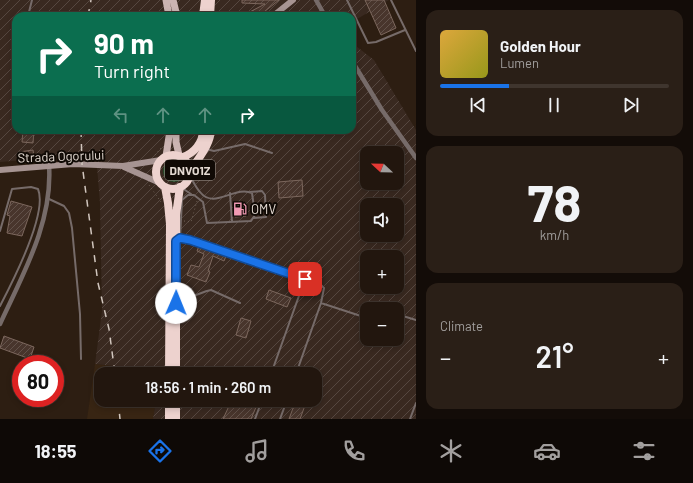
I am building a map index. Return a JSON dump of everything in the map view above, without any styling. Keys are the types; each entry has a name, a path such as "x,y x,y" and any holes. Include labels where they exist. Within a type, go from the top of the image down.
{"highway":[{"path":"204,12 205,0"},
{"path":"211,0 211,12"},
{"path":"181,156 191,154 198,145 202,134"},
{"path":"190,174 205,149 210,139 211,134"},
{"name":"DNVO1Z","path":"169,367 170,224 168,204 162,185 156,174 158,164 163,158 181,156 190,167 190,174 181,187 176,209 180,239 176,289 176,367"},
{"name":"DNVO1Z","path":"162,185 175,189 181,187"},
{"path":"169,407 169,419"},
{"path":"176,407 176,419"}],"main road":[{"path":"166,0 168,12"},
{"path":"173,0 176,12"},
{"path":"212,12 214,0"},
{"path":"278,12 293,0"},
{"name":"DNVO1Z","path":"163,158 169,134"},
{"name":"DNVO1Z","path":"176,134 176,142 181,156"},
{"name":"Strada Ogorului","path":"0,170 49,165 86,164 123,166 163,158"},
{"name":"Strada Ogorului","path":"123,166 162,185"}],"street":[{"path":"316,0 323,12"},
{"path":"356,68 382,110 416,158"},
{"path":"0,324 33,250 46,212 49,199 49,165"}],"lane":[{"path":"29,12 32,0"},
{"path":"347,0 353,12"},
{"path":"391,0 416,51"},
{"path":"356,18 368,43 376,42 405,30"},
{"path":"205,149 214,151 245,144 272,153"},
{"path":"181,187 203,202 206,223 251,221 254,218 266,216 266,195 262,191 230,193 218,199 207,197 200,193 190,174"},
{"path":"0,231 12,189 31,187 38,189 40,200 27,249 16,277 0,306"},
{"path":"250,192 254,196 254,218"},
{"path":"230,193 232,222"},
{"path":"191,194 185,196 182,200 180,239 305,279 321,285 324,288 321,302 298,367"},
{"path":"49,199 64,206 69,213 72,228 80,314 80,359"},
{"path":"274,367 305,279"},
{"path":"176,289 194,297 211,290 240,303"},
{"path":"321,302 360,316"},
{"path":"404,316 416,320"},
{"path":"410,419 416,403"},
{"path":"255,419 259,407"},
{"path":"280,419 284,407"}],"shaded area":[{"path":"0,0 389,0 356,20 356,12 12,12 12,134 356,134 356,46 374,60 416,130 416,419 153,419 155,407 322,407 322,367 123,367 95,364 102,311 100,203 96,154 0,162"},
{"path":"95,364 123,367 95,367"},
{"path":"94,371 94,407 155,407 153,419 87,419"}],"green space":[{"path":"170,160 178,160 185,167 185,175 178,182 170,182 163,175 163,167"}],"building":[{"path":"242,0 279,0 264,12 250,12 265,4 242,3"},
{"path":"365,0 384,0 396,28 381,35"},
{"path":"23,134 34,134 33,143 22,142"},
{"path":"33,150 34,157 20,159 19,152"},
{"path":"302,180 303,196 279,198 278,182"},
{"path":"11,201 32,207 22,236 7,233 10,216 7,215"},
{"path":"245,203 246,216 235,217 234,204"},
{"path":"199,246 226,256 224,261 213,256 208,271 210,272 206,282 187,275 191,265 199,267 204,254 197,251"},
{"path":"269,290 291,298 287,307 266,299"},
{"path":"241,318 251,321 246,338 236,335"},
{"path":"4,336 34,347 31,355 19,355 0,348"},
{"path":"229,407 256,407 251,419 223,419"},
{"path":"293,407 304,407 300,419 289,419"}],"railway":[{"path":"89,12 91,0"},
{"path":"81,134 82,164 98,283 109,329 114,367"},
{"path":"119,407 120,419"}],"place":[{"name":"OMV","path":"240,209"}],"route":[{"path":"176,303 176,241 180,238 184,238 305,279"}]}
